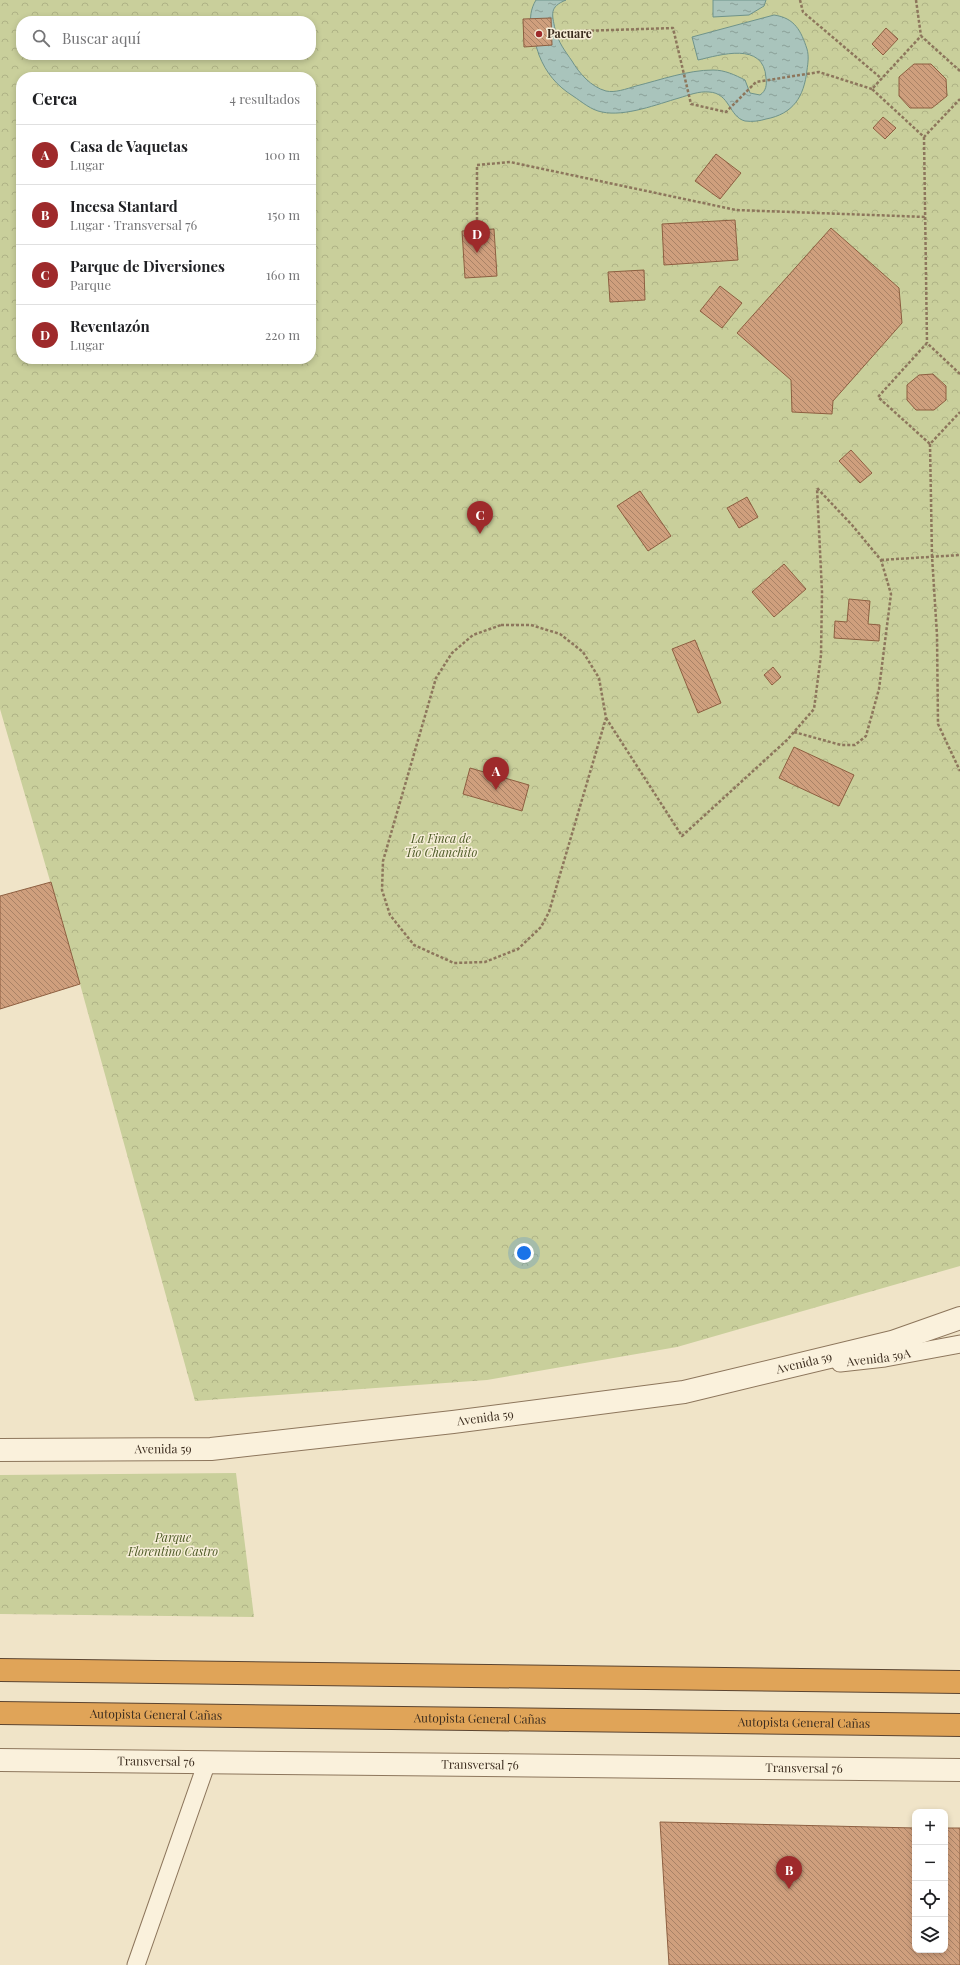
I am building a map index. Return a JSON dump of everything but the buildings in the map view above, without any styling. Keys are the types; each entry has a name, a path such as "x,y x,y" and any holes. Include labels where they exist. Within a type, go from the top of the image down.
{"highway":[{"path":"0,1670 960,1682"},
{"name":"Autopista General Cañas","path":"0,1713 960,1725"}],"street":[{"name":"Avenida 59","path":"0,1450 211,1449 453,1422 684,1392 892,1342 960,1318"},
{"name":"Transversal 76","path":"0,1760 960,1770"}],"lane":[{"name":"Avenida 59A","path":"772,1371 886,1358 960,1344"},
{"path":"136,1965 207,1762"}],"path":[{"path":"800,0 804,12 882,79"},
{"path":"916,0 922,36 960,71"},
{"path":"551,32 673,28 691,104 726,112 756,82 818,72 872,89 924,137"},
{"path":"872,89 922,36"},
{"path":"930,444 878,397 927,343 924,137 960,99"},
{"path":"477,230 477,165 510,162 736,210 926,217"},
{"path":"927,343 960,374"},
{"path":"960,412 930,444 932,556 937,635 938,724 960,771"},
{"path":"606,718 549,912 541,927 518,949 485,962 454,963 414,945 390,915 382,890 383,861 436,678 452,653 473,636 500,625 531,625 560,634 583,652 599,678 606,718 682,836 794,732 814,709 821,655 822,592 817,488 852,525 881,560 891,594 879,689 866,736 855,744 841,745 794,732"},
{"path":"881,560 960,555"}],"green space":[{"name":"La Finca de Tío Chanchito","path":"0,0 960,0 960,1266 677,1347 487,1380 195,1401 80,984 0,709"},
{"name":"Parque Florentino Castro","path":"236,1473 254,1617 0,1614 0,1475"}],"water":[{"path":"536,0 566,0 554,8 553,15 556,34 564,50 582,75 590,83 606,91 621,90 684,73 703,70 717,70 745,80 750,93 760,95 765,90 766,81 763,66 758,59 740,53 698,60 692,37 774,15 792,22 805,42 808,52 808,60 803,88 796,103 783,113 775,117 756,121 745,121 740,119 721,96 716,93 709,92 702,92 621,113 594,110 562,88 545,68 534,41 531,27 531,14"},
{"path":"713,0 766,0 764,6 749,15 713,17"}],"place":[{"name":"Pacuare","path":"539,34"},
{"name":"Reventazón","path":"477,253"},
{"name":"Parque de Diversiones","path":"480,534"},
{"name":"Casa de Vaquetas","path":"496,790"},
{"name":"Incesa Stantard","path":"789,1889"}]}
